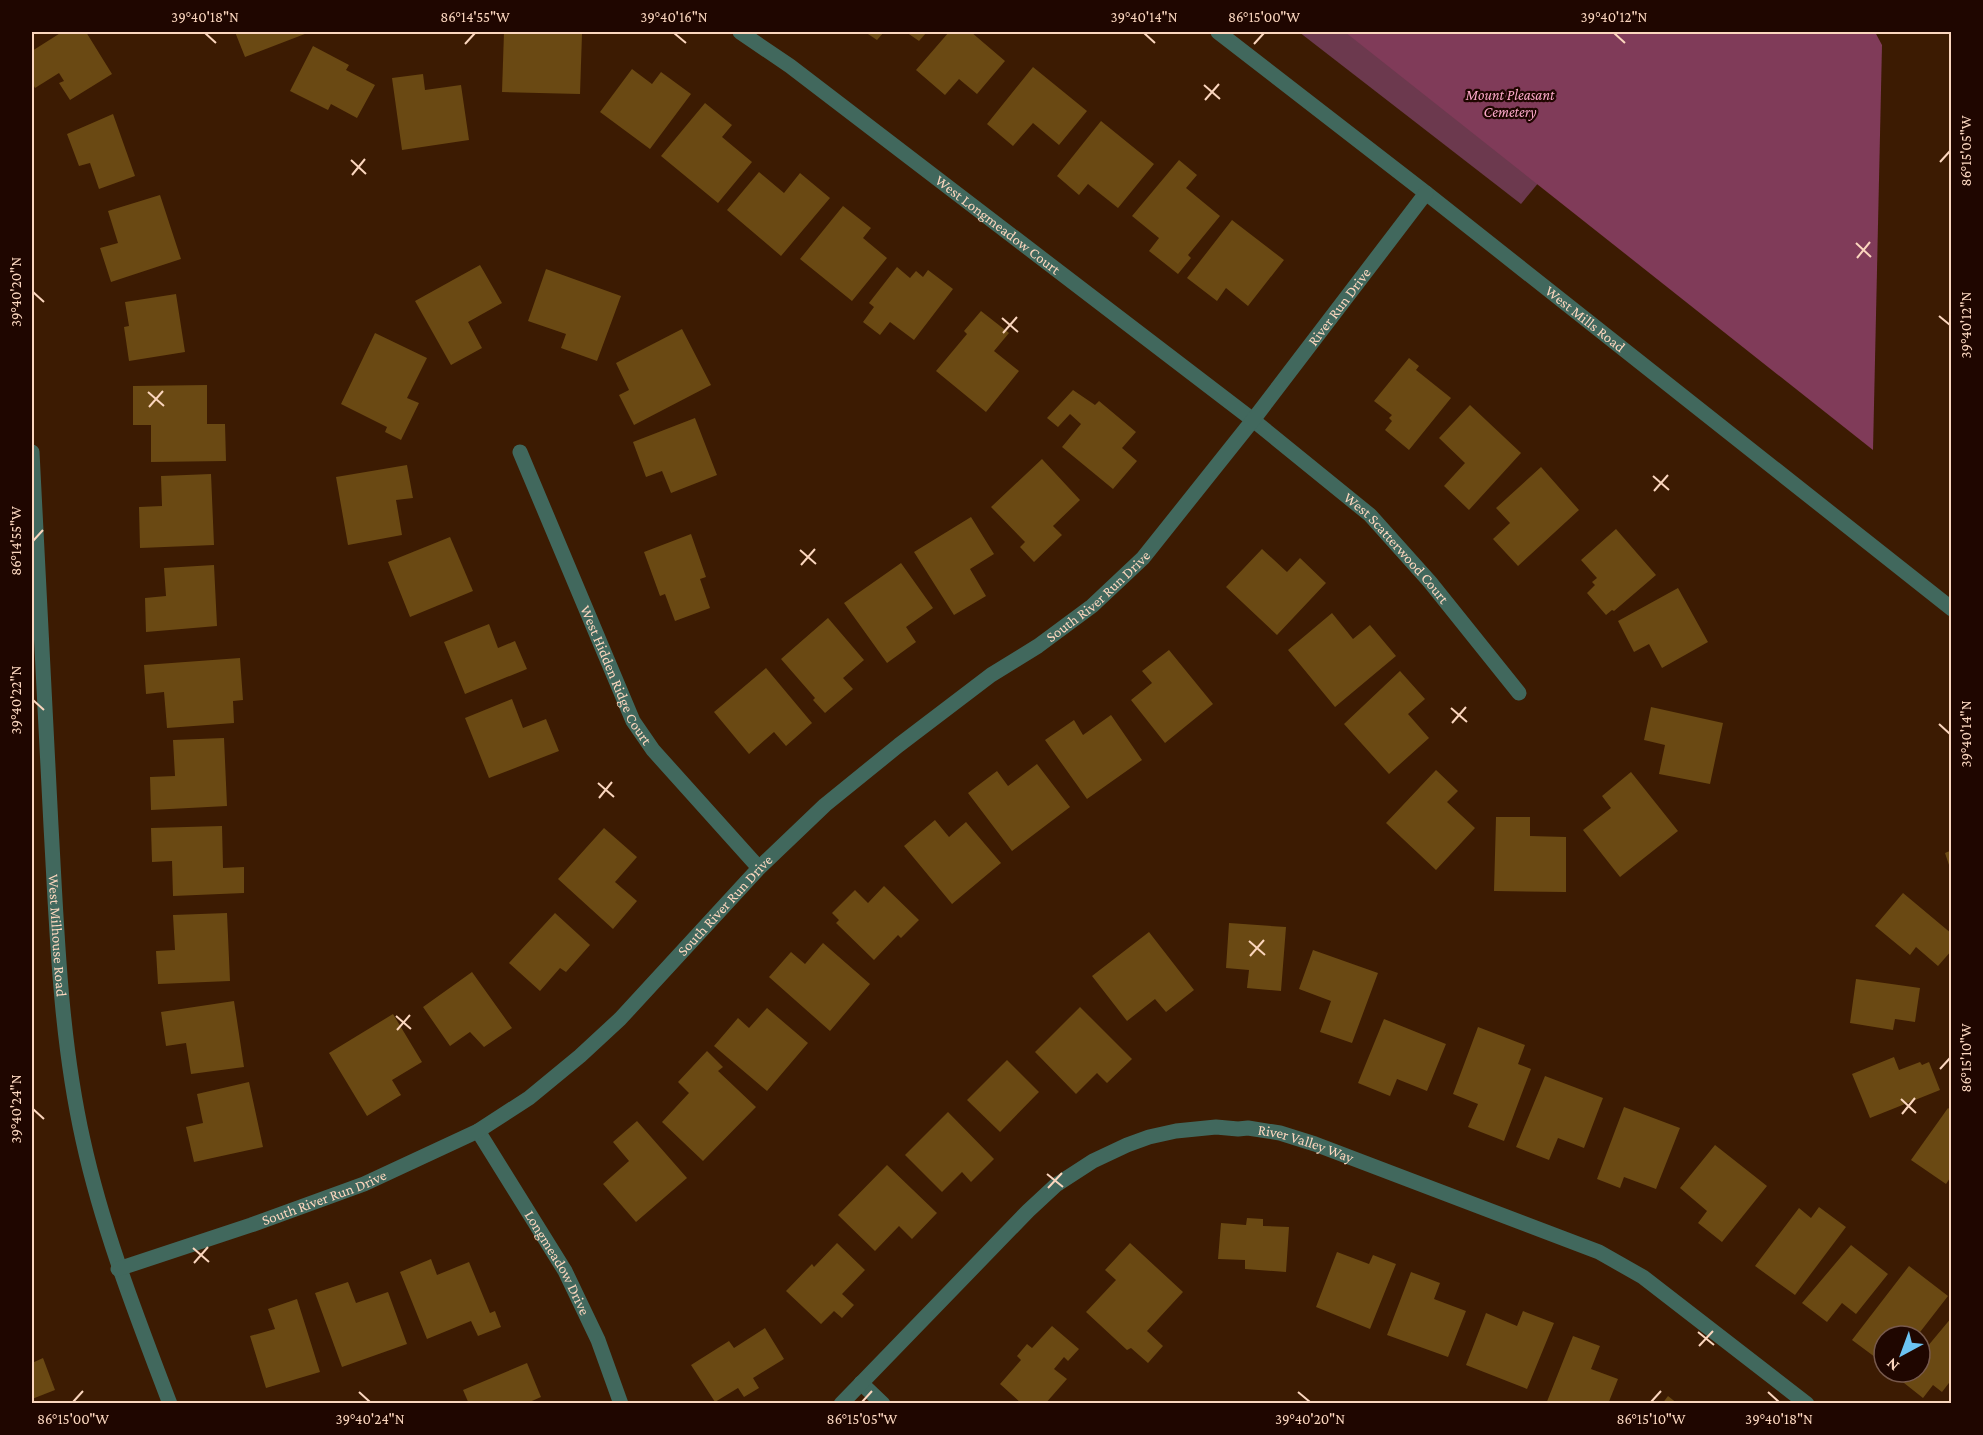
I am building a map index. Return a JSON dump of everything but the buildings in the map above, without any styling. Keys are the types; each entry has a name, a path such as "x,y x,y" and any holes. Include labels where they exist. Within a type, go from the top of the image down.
{"street":[{"name":"West Longmeadow Court","path":"740,32 790,66 1253,420"},
{"name":"West Mills Road","path":"1218,32 1426,193 1952,609"},
{"name":"River Run Drive","path":"1253,420 1426,193"},
{"name":"West Scatterwood Court","path":"1253,420 1370,515 1430,582 1519,693"},
{"name":"South River Run Drive","path":"118,1269 251,1225 364,1184 478,1131 530,1098 596,1042 689,946 759,868 825,805 991,675 1038,646 1092,606 1143,558 1253,420"},
{"name":"West Milhouse Road","path":"32,452 58,956 66,1042 83,1141 118,1269 170,1404"},
{"name":"West Hidden Ridge Court","path":"520,452 633,721 653,750 759,868"},
{"name":"River Valley Way","path":"841,1404 1028,1211 1066,1178 1099,1158 1149,1137 1176,1131 1216,1127 1248,1128 1280,1133 1315,1144 1599,1252 1643,1277 1807,1404"},
{"name":"Longmeadow Drive","path":"478,1131 560,1261 598,1340 621,1404"},
{"path":"861,1383 883,1404"}],"green space":[{"name":"Mount Pleasant Cemetery","path":"1299,32 1632,32 1626,77 1521,204"},
{"path":"1345,32 1875,32 1882,45 1873,450"}]}
